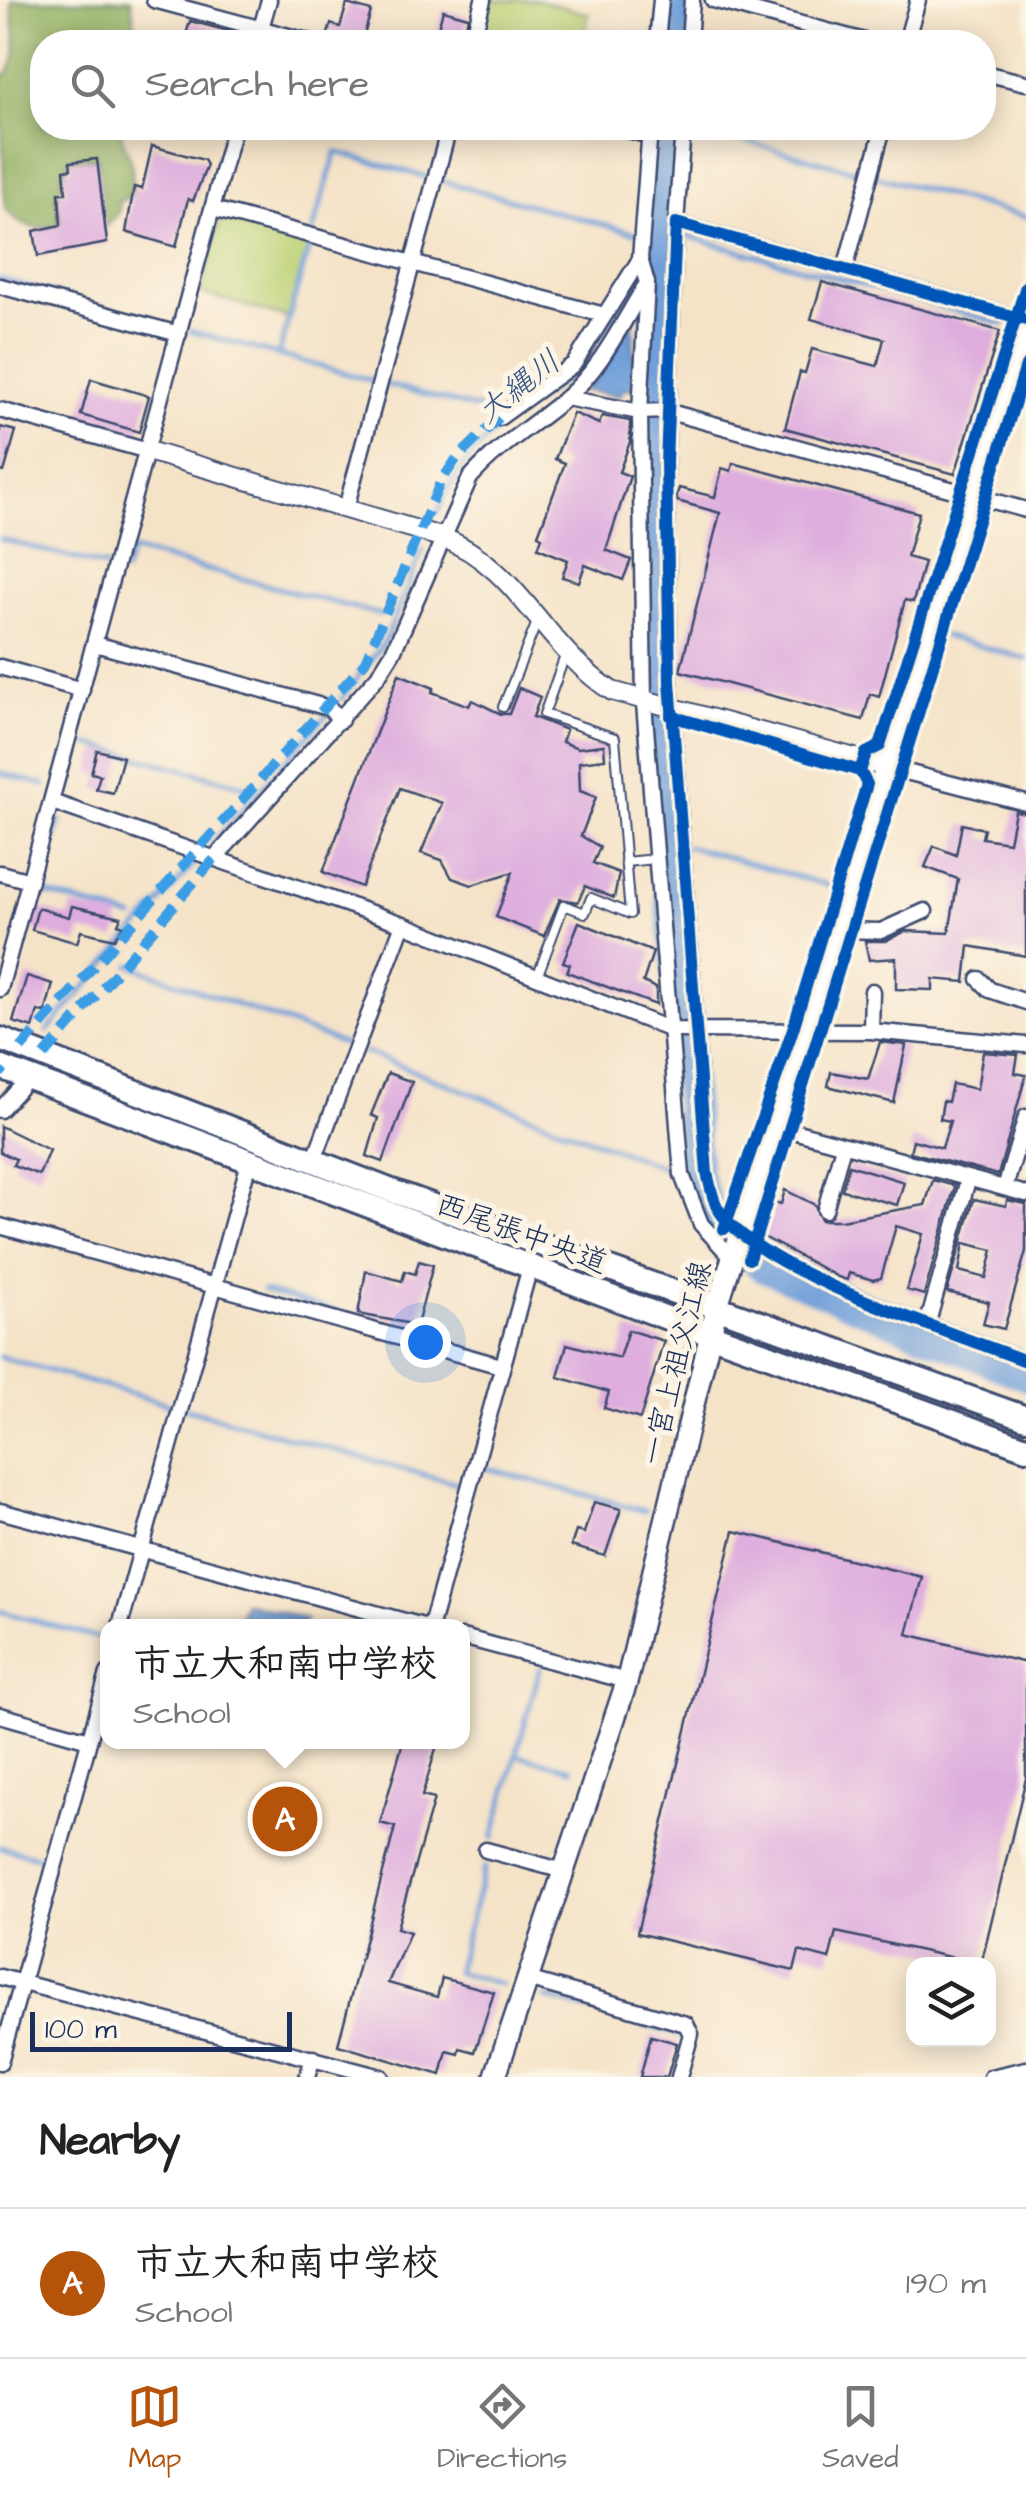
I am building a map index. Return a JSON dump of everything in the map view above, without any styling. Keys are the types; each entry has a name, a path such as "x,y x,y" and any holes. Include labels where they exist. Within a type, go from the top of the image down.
{"main road":[{"name":"一宮上祖父江線","path":"494,2077 627,1681 717,1307 1026,320"},
{"name":"西尾張中央道","path":"0,1039 314,1160 1026,1418"},
{"name":"西尾張中央道","path":"0,1068 712,1335 1026,1448"}],"street":[{"path":"154,0 242,30"},
{"path":"261,30 269,0"},
{"path":"475,30 483,0"},
{"path":"658,30 660,0"},
{"path":"690,30 692,0"},
{"path":"713,0 824,30"},
{"path":"909,30 918,0"},
{"path":"996,75 1026,83"},
{"path":"0,990 231,140"},
{"path":"346,508 445,140"},
{"path":"650,140 642,412 646,704 682,1175 701,1224 737,1247 764,1254 1026,1361"},
{"path":"682,140 665,411 670,710 707,1173 737,1247"},
{"path":"844,270 880,140"},
{"path":"213,209 604,316"},
{"path":"676,224 1026,320"},
{"path":"500,418 574,364 604,316 643,271"},
{"path":"216,858 340,720 394,652 459,496 488,457 566,398 593,370 643,271"},
{"path":"0,286 179,334"},
{"path":"566,398 642,412 665,411 1026,510"},
{"path":"0,410 441,536 489,561 587,676 612,691 646,704 1026,803"},
{"path":"96,644 325,707 340,720"},
{"path":"0,667 82,690"},
{"path":"52,802 403,924 673,1030 806,1028 1026,1046"},
{"path":"0,873 30,881"},
{"path":"836,930 880,931 925,911"},
{"path":"314,1160 403,924"},
{"path":"978,980 990,990 1026,1002"},
{"path":"872,991 872,1031"},
{"path":"0,1110 29,1078"},
{"path":"1006,1188 1023,1141 1026,1117"},
{"path":"775,1126 1026,1194"},
{"path":"825,1210 843,1146"},
{"path":"122,1619 249,1162"},
{"path":"928,1322 968,1180"},
{"path":"0,1226 502,1366"},
{"path":"433,1619 530,1267"},
{"path":"0,1511 396,1619"},
{"path":"470,1639 627,1681"},
{"path":"0,2062 100,1701"},
{"path":"0,1716 89,1740"},
{"path":"486,1850 564,1871"},
{"path":"0,1977 381,2077"},
{"path":"527,1979 686,2024 691,2034 679,2077"},
{"path":"308,2077 313,2058"},
{"path":"991,2077 1026,2069"}],"lane":[{"path":"503,707 539,618"},
{"path":"537,977 564,905 586,913 591,898 630,914 614,738 544,714 566,652"},
{"path":"625,862 657,859"}],"green space":[{"path":"12,0 131,0 133,30 30,30 30,140 123,140 132,169 132,187 129,197 119,201 119,212 104,229 98,158 70,159 67,164 56,197 60,222 37,228 17,220 5,209 0,72 6,75 15,57"},
{"path":"488,0 538,0 589,14 584,30 479,30"},
{"path":"221,216 310,240 288,318 200,293"}],"water":[{"path":"633,319 634,388 622,389 621,396 582,390 596,379"},
{"path":"244,1602 305,1619 239,1619"}],"building":[{"path":"347,4 371,11 365,30 329,30 331,24 340,27"},
{"path":"443,10 468,17 465,30 437,30"},
{"path":"190,21 225,30 187,30"},
{"path":"152,146 204,160 207,165 193,201 188,199 176,247 126,232 134,187 142,189"},
{"path":"97,159 107,243 38,256 34,231 61,225 59,193 66,193 64,170 71,169 70,162"},
{"path":"822,282 1000,331 955,474 785,428 800,372 805,373 812,349 877,366 884,339 811,319"},
{"path":"91,379 149,396 139,432 81,415"},
{"path":"573,413 599,424 602,416 630,421 630,442 619,472 630,476 606,550 631,560 623,580 585,565 579,582 562,577 568,560 538,548 542,537 538,535 565,463 555,459"},
{"path":"0,427 16,431 4,472 0,471"},
{"path":"733,463 919,513 907,557 924,562 913,602 905,600 879,697 870,694 863,720 680,671 720,513 677,501 677,495 679,488 715,497 722,468 731,471"},
{"path":"399,674 434,688 432,692 469,706 472,700 501,714 509,714 519,688 540,697 533,717 566,730 562,742 578,748 604,745 605,759 579,762 580,791 596,797 581,836 600,847 593,863 619,873 614,898 585,886 578,902 560,899 544,936 496,917 513,872 472,885 452,878 442,860 421,853 442,803 400,788 361,887 323,872"},
{"path":"97,750 123,757 113,793 96,789 100,775 91,773"},
{"path":"1015,811 1026,813 1026,956 969,946 965,982 933,979 933,990 896,989 896,958 869,960 865,941 885,941 906,931 949,933 958,879 925,867 934,846 956,855 962,824 984,829 982,838 1009,842"},
{"path":"72,906 121,917 118,924 123,926 114,939 81,931 77,943 32,930 38,908 69,917"},
{"path":"579,922 653,952 643,982 656,988 656,1005 567,972 570,964 563,962"},
{"path":"27,976 53,984 45,1013 38,1011 33,1028 13,1022"},
{"path":"880,1042 906,1045 894,1103 828,1086 831,1072 868,1079"},
{"path":"983,1052 1018,1055 1015,1073 1026,1075 998,1175 910,1152 913,1140 942,1148 950,1121 940,1119 943,1101 948,1102 952,1084 977,1089"},
{"path":"388,1073 412,1082 383,1162 367,1156 378,1118 371,1115"},
{"path":"0,1126 49,1150 39,1175 13,1165 16,1159 0,1152"},
{"path":"849,1165 904,1182 897,1205 842,1190"},
{"path":"933,1180 955,1186 924,1295 907,1290 923,1234 896,1226 881,1278 873,1280 849,1273 847,1280 838,1277 762,1236 774,1202 781,1204 785,1190 815,1205 821,1220 841,1220 925,1205"},
{"path":"974,1199 1006,1206 1007,1200 1026,1204 1026,1251 1004,1329 983,1324 989,1302 947,1292","holes":["964,1243 993,1250 986,1278 959,1271"]},
{"path":"419,1261 433,1265 417,1325 358,1314 366,1271 402,1281 405,1271 415,1274"},
{"path":"628,1330 664,1341 640,1419 604,1408 609,1392 558,1377 567,1344 619,1358"},
{"path":"594,1502 621,1509 605,1556 571,1546 576,1531 584,1533"},
{"path":"734,1531 922,1577 907,1634 1026,1663 1026,1778 983,1957 949,1957 836,1932 829,1959 799,1951 794,1971 637,1933"},
{"path":"401,1749 436,1749 422,1796 434,1799 397,1928 410,1932 388,1983 437,1997 442,1978 494,1992 475,2052 460,2048 459,2054 447,2051 441,2075 338,2045 395,1827 380,1823"},
{"path":"651,2036 677,2043 667,2077 640,2077"}],"waterway":[{"path":"674,30 676,0"},
{"path":"666,140 654,427 656,652 666,838 696,1173 712,1216 738,1246 763,1266 1026,1375"},
{"path":"739,140 864,173"},
{"path":"313,231 336,152 430,178"},
{"path":"875,176 1026,217"},
{"path":"438,180 635,233"},
{"path":"683,235 1004,324"},
{"path":"279,353 311,240"},
{"name":"大縄川","path":"646,267 660,245"},
{"name":"大縄川","path":"520,411 577,372 640,276"},
{"path":"0,279 74,299"},
{"path":"190,331 374,381"},
{"path":"384,384 493,413"},
{"name":"大縄川","path":"438,512 468,460 511,417"},
{"path":"0,539 107,567"},
{"name":"大縄川","path":"341,699 385,641 423,549"},
{"path":"125,572 131,550 382,615"},
{"path":"944,636 1026,659"},
{"name":"大縄川","path":"212,844 326,716"},
{"path":"66,790 80,742 249,787"},
{"path":"0,773 45,785"},
{"path":"60,820 40,892 133,918"},
{"path":"687,846 831,886"},
{"name":"大縄川","path":"47,1031 195,863"},
{"path":"0,882 14,886"},
{"path":"130,965 349,1046"},
{"path":"365,1052 678,1173"},
{"path":"0,1219 89,1244"},
{"path":"263,1291 497,1358"},
{"path":"0,1357 175,1406"},
{"path":"187,1409 461,1485"},
{"path":"479,1466 645,1511"},
{"path":"0,1611 100,1639"},
{"path":"493,1838 540,1669"},
{"path":"517,1755 572,1769"},
{"path":"0,1847 46,1859"},
{"path":"485,1867 456,1972 501,1984"},
{"path":"546,1998 680,2035"}],"marked path":[{"path":"21,1048 365,662 440,483 457,458 499,418"},
{"path":"44,1056 215,858"},
{"path":"0,1074 4,1069"}],"cycle path":[{"path":"1026,320 676,223 666,462 670,682 707,1173 713,1196 723,1216 747,1239 820,1281 1026,1361"},
{"path":"860,771 866,753 880,746 1026,286"},
{"path":"749,1259 1026,366"},
{"path":"671,716 860,771 867,784 793,1029 724,1229"}],"place":[{"name":"市立大和南中学校","path":"285,1819"}]}
